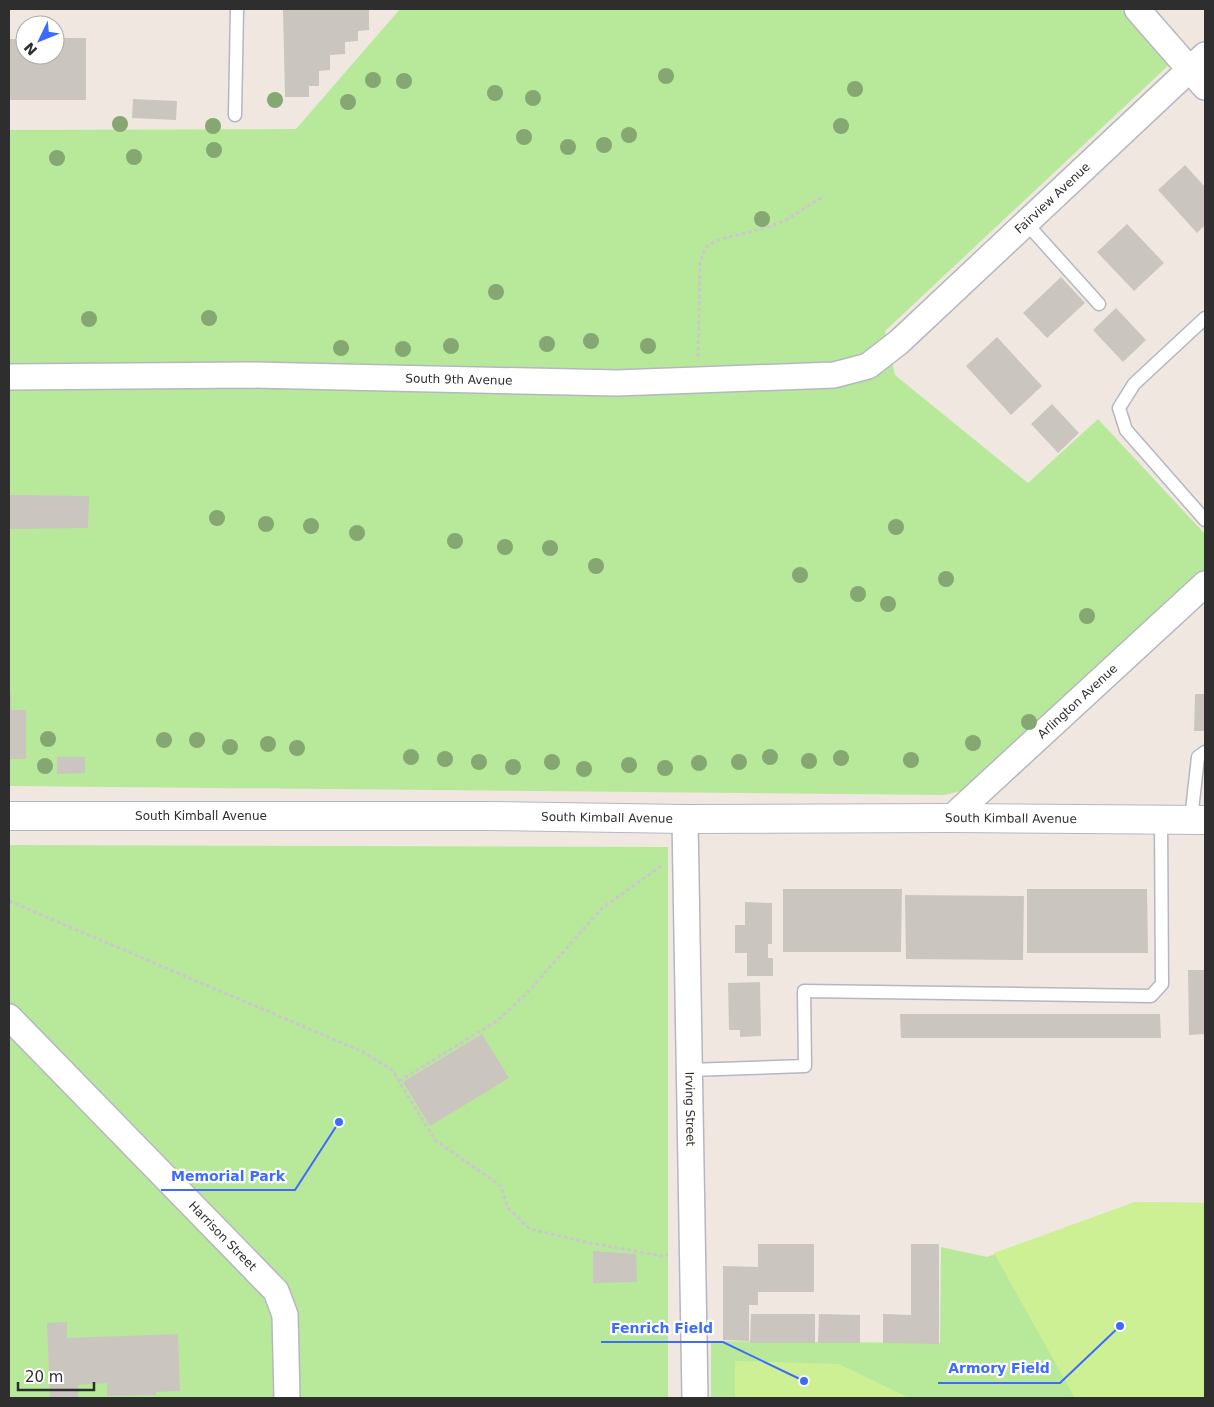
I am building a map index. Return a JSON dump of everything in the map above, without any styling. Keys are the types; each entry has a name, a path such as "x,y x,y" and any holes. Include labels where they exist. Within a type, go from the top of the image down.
{"street":[{"path":"1137,9 1200,71"},
{"name":"Fairview Avenue","path":"899,342 1026,223 1200,71"},
{"name":"South 9th Avenue","path":"9,377 250,375 617,383 834,375 868,366 899,342"},
{"name":"Arlington Avenue","path":"951,818 1205,584"},
{"name":"South Kimball Avenue","path":"9,816 1198,819"},
{"name":"Irving Street","path":"685,819 696,1398"},
{"name":"Harrison Street","path":"9,1017 276,1291 285,1315 286,1398"}],"lane":[{"path":"235,115 236,9"},
{"path":"1026,223 1098,304"},
{"path":"1205,318 1134,384 1119,408 1126,430 1205,520"},
{"path":"1198,819 1198,757 1205,752"},
{"path":"689,1070 805,1066 804,991 1151,996 1162,984 1161,819"}],"path":[{"path":"698,380 700,263 705,248 712,242 766,228 786,220 824,196"},
{"path":"399,1081 497,1021 527,993 601,910 664,863 686,856"},
{"path":"9,901 363,1052 392,1070 435,1140 501,1186 508,1208 530,1229 590,1243 662,1256 693,1251"}],"green space":[{"path":"400,9 1121,9 1171,63 885,331 895,375 1028,483 1098,419 1205,534 1205,571 975,782 961,791 945,795 9,786 9,130 296,129"},
{"path":"9,845 668,847 668,1398 9,1398"},
{"path":"1135,1202 1205,1203 1205,1398 711,1398 711,1341 940,1343 941,1247 987,1257"},
{"path":"1135,1202 1205,1203 1205,1398 1075,1398 994,1253"},
{"path":"735,1361 839,1364 909,1398 735,1398"}],"building":[{"path":"283,9 369,9 369,30 358,31 358,41 345,42 345,54 330,55 330,70 319,71 319,86 309,86 309,97 285,97"},
{"path":"65,38 86,38 86,100 9,100 9,39 15,39 15,65 65,65"},
{"path":"133,99 177,101 176,120 132,118"},
{"path":"1185,165 1205,187 1205,225 1197,233 1158,190"},
{"path":"1127,224 1164,263 1134,291 1097,252"},
{"path":"1061,277 1085,303 1047,338 1023,313"},
{"path":"1116,308 1146,340 1123,362 1093,330"},
{"path":"997,337 1042,386 1011,415 966,366"},
{"path":"1052,404 1079,433 1058,453 1031,424"},
{"path":"9,495 89,496 88,528 9,529"},
{"path":"9,694 11,694 11,710 26,710 26,759 9,759"},
{"path":"1195,694 1205,694 1205,731 1194,731"},
{"path":"57,757 85,757 85,773 57,774"},
{"path":"783,889 902,889 901,952 783,952"},
{"path":"1027,889 1147,889 1148,953 1027,953"},
{"path":"905,895 1024,896 1023,960 906,959"},
{"path":"745,902 772,903 772,944 768,944 768,958 773,958 773,976 747,976 747,953 735,953 735,925 745,925"},
{"path":"1188,970 1205,970 1205,1034 1189,1035"},
{"path":"760,982 761,1036 740,1037 740,1030 729,1030 728,983"},
{"path":"900,1014 1160,1014 1161,1038 901,1038"},
{"path":"482,1034 509,1078 430,1126 403,1082"},
{"path":"758,1244 814,1244 814,1292 758,1292 758,1305 749,1305 749,1341 723,1340 723,1266 758,1267"},
{"path":"911,1244 939,1244 939,1344 883,1343 883,1314 911,1315"},
{"path":"593,1251 636,1254 637,1282 593,1283"},
{"path":"751,1314 815,1314 815,1343 750,1343"},
{"path":"819,1314 860,1315 860,1343 818,1343"},
{"path":"67,1322 67,1338 178,1334 180,1391 156,1392 156,1395 107,1396 107,1383 78,1385 78,1398 50,1398 47,1323"}],"place":[{"name":"Memorial Park","path":"339,1122"},
{"name":"Armory Field","path":"1120,1326"},
{"name":"Fenrich Field","path":"804,1381"}]}
